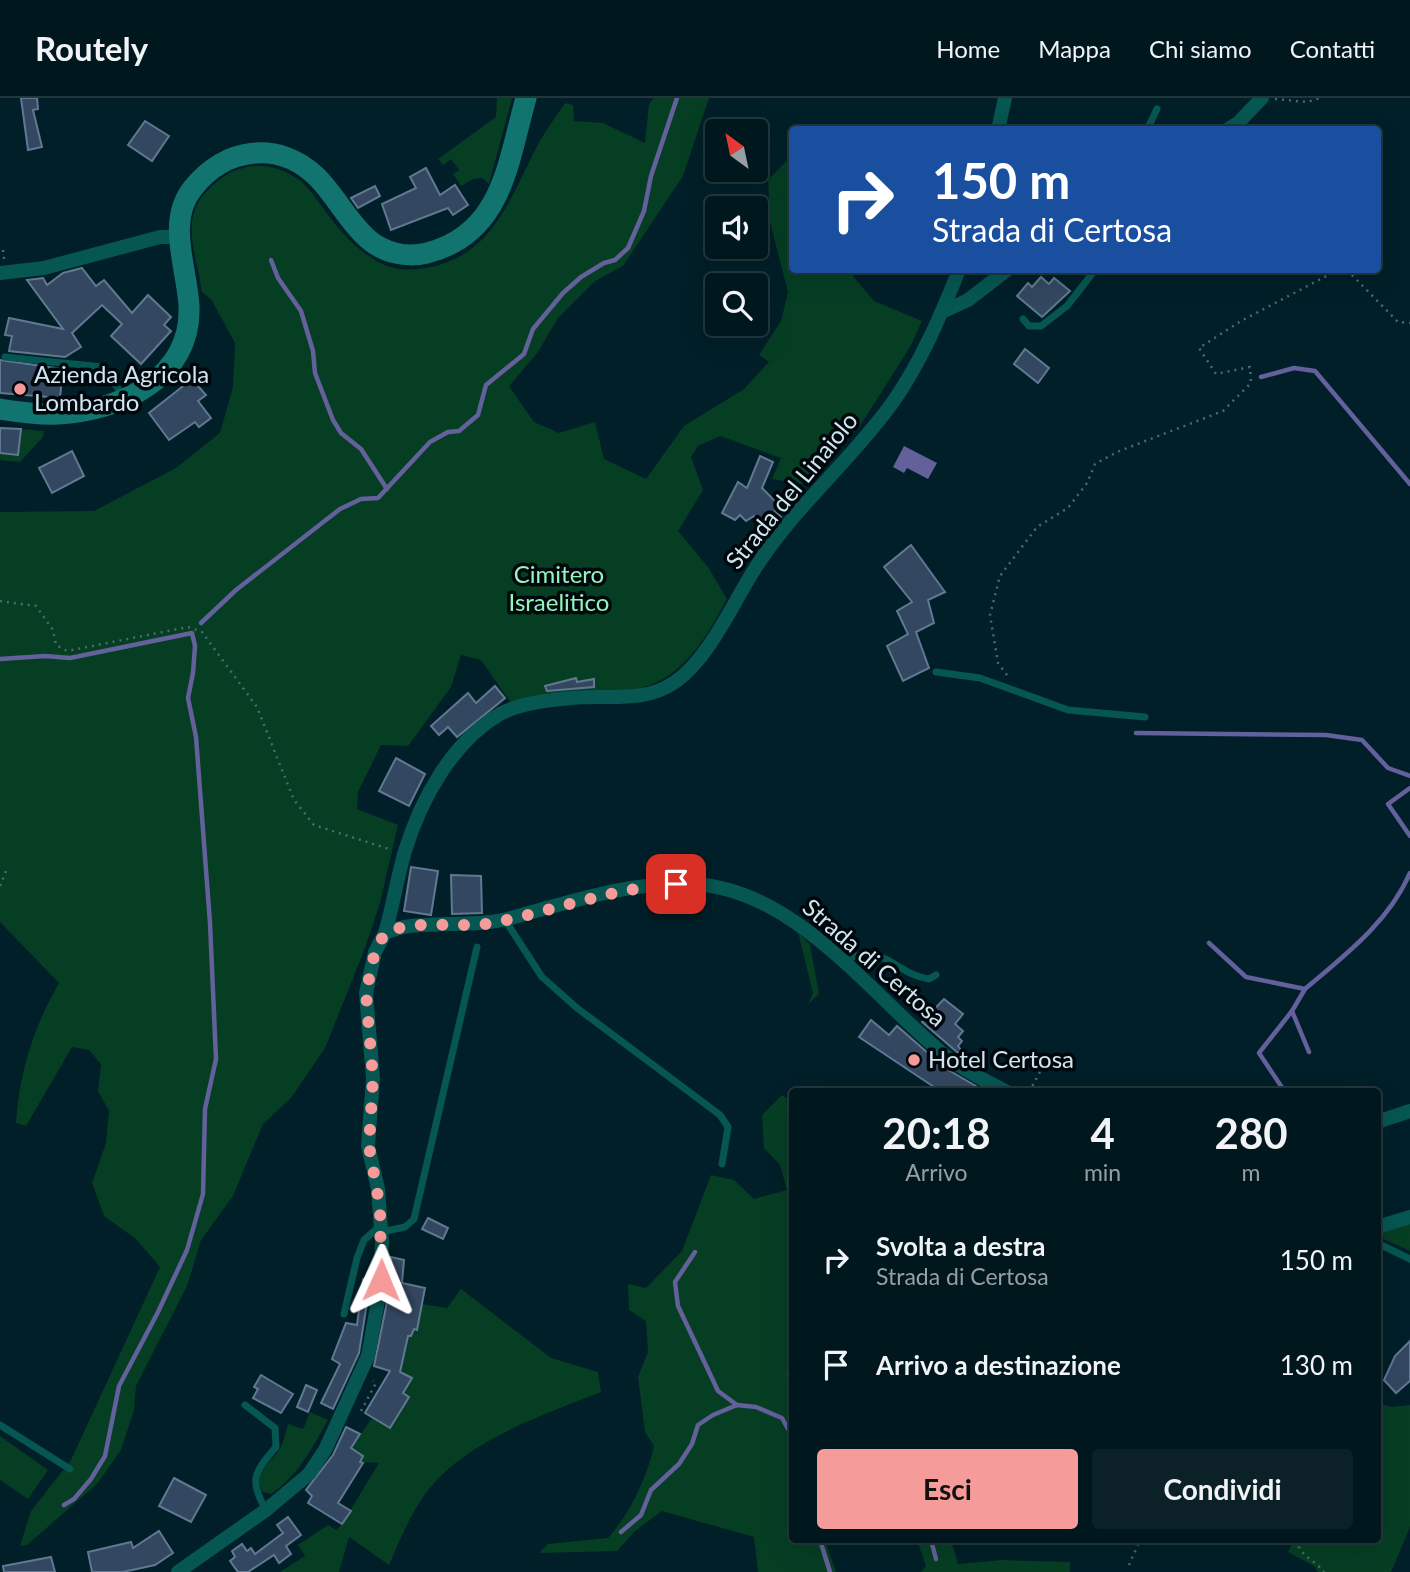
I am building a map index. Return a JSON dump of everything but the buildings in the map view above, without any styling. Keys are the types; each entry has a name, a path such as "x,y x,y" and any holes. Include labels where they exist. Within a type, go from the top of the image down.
{"main road":[{"path":"0,410 50,414 101,408 126,399 161,377 176,360 184,341 189,306 179,237 184,204 201,179 231,157 260,152 292,160 310,171 360,232 383,249 411,255 446,247 477,224 497,198 526,98"}],"street":[{"path":"1000,126 1005,98"},
{"path":"1233,126 1263,98"},
{"path":"0,273 44,268 155,239 179,237"},
{"name":"Strada del Linaiolo","path":"385,933 404,853 416,818 446,767 474,734 502,713 559,699 642,696 662,689 681,677 699,657 761,559 894,401 942,313 958,273"},
{"path":"942,313 968,300 1003,273"},
{"name":"Strada di Certosa","path":"385,933 405,927 480,925 640,887 705,885 738,892 780,912 843,962 944,1055 999,1088"},
{"path":"178,1572 303,1481 314,1468 365,1364 380,1290 381,1229 378,1189 369,1146 373,1078 366,993 372,959 385,933"},
{"path":"1381,1121 1410,1111"},
{"path":"1381,1226 1410,1217"}],"lane":[{"path":"1149,126 1157,109"},
{"path":"1023,319 1029,326 1041,326 1067,306 1093,273"},
{"path":"5,357 102,367 126,399"},
{"path":"936,671 980,678 1068,710 1144,717"},
{"path":"505,920 542,977 568,1000 720,1115 728,1127 722,1164"},
{"path":"344,1314 364,1240 381,1229 405,1227 414,1219 477,947"},
{"path":"843,962 860,953 885,957 916,978 929,979 936,975"},
{"path":"1381,1245 1410,1259"},
{"path":"245,1405 275,1428 276,1447 257,1470 255,1483 257,1494 266,1510"},
{"path":"0,1425 70,1469"}],"path":[{"path":"1263,98 1307,102 1320,98"},
{"path":"1019,692 998,663 990,615 1000,576 1022,546 1037,527 1068,508 1087,483 1095,464 1117,452 1223,411 1251,383 1250,367 1216,374 1199,348 1241,321 1332,273"},
{"path":"1350,273 1398,322 1410,323"},
{"path":"0,601 37,606 53,630 55,645 67,651 188,627 202,632 257,706 293,800 314,825 404,853"},
{"path":"0,886 6,871"},
{"path":"1032,1088 1040,1072"},
{"path":"1129,1565 1139,1543"},
{"path":"1301,1543 1301,1553 1318,1563 1324,1572"}],"green space":[{"path":"497,98 512,98 489,184 483,178 473,179 461,186 453,174 459,170 451,159 443,165 438,159 496,117"},
{"name":"Cimitero Israelitico","path":"654,98 709,98 683,176 623,266 595,281 558,318 538,352 509,386 534,422 559,433 595,422 604,459 646,479 684,426 744,389 769,362 759,355 781,321 788,292 770,222 768,180 789,158 789,273 851,273 874,301 922,321 910,347 860,426 803,484 772,479 781,458 720,436 698,446 691,457 703,490 678,531 708,567 727,599 698,647 674,672 643,687 618,691 575,691 512,704 481,660 461,655 451,687 408,746 381,745 358,792 357,809 398,825 380,903 325,1048 291,1098 263,1124 233,1196 201,1240 187,1286 136,1386 134,1410 121,1450 97,1484 27,1545 20,1546 31,1511 71,1460 160,1267 136,1239 104,1216 92,1183 106,1143 109,1111 98,1091 101,1064 89,1050 72,1047 26,1126 16,1123 29,1050 59,983 0,922 0,512 94,511 176,468 220,433 233,387 235,343 211,299 202,292 193,248 192,223 199,201 228,174 251,166 286,172 306,186 354,244 382,264 407,270 442,264 462,255 492,229 513,195 541,139 565,103 573,105 574,121 603,123 645,143 649,104"},
{"path":"21,429 44,431 43,437 20,462 0,460 0,453 18,455"},
{"path":"798,932 810,945 819,994 808,1004 813,993"},
{"path":"782,1095 789,1100 789,1543 826,1543 836,1572 758,1572 754,1537 662,1511 635,1531 617,1551 539,1553 548,1544 608,1538 637,1495 654,1446 645,1432 638,1377 648,1352 646,1321 629,1310 628,1284 646,1288 682,1251 711,1175 734,1180 754,1199 787,1190 780,1165 764,1148 762,1115"},
{"path":"1410,1222 1410,1251 1381,1238 1381,1230"},
{"path":"461,1289 551,1358 598,1372 601,1392 509,1430 464,1456 429,1489 417,1506 389,1565 349,1537 339,1572 280,1572 305,1556 298,1545 328,1525 336,1530 342,1524 379,1463 360,1462 363,1456 351,1448 372,1418 390,1428 409,1397 403,1393 412,1378 400,1372 408,1336 417,1330 422,1304 447,1308"},
{"path":"1381,1404 1391,1407 1410,1405 1410,1527 1391,1572 1318,1572 1314,1566 1288,1552 1292,1543 1381,1543"},
{"path":"310,1412 328,1420 316,1441 281,1487 271,1494 263,1492 260,1485 261,1473 281,1447 288,1424 303,1429"},
{"path":"0,1436 48,1470 28,1499 0,1480"},
{"path":"918,1543 952,1543 958,1564 1002,1560 1070,1562 1070,1572 921,1572 926,1566"}],"shaded area":[{"path":"904,446 937,463 928,479 907,468 904,473 893,467"}],"waterway":[{"path":"201,623 236,590 340,509 361,499 378,498 430,442 448,432 459,431 478,415 486,385 524,354 533,329 563,293 581,277 604,263 615,260 628,248 644,211 651,176 677,98"},
{"path":"271,260 278,278 301,311 313,351 315,373 333,420 341,433 361,449 387,489"},
{"path":"1261,377 1294,368 1315,371 1410,484"},
{"path":"0,659 45,656 70,658 192,633 195,646 188,698 196,737 210,923 216,1059 205,1109 203,1194 187,1250 119,1386 105,1456 91,1479 74,1499 64,1505"},
{"path":"1136,733 1326,735 1362,740 1388,768 1410,776"},
{"path":"1410,788 1388,804 1410,836"},
{"path":"1209,943 1246,977 1305,989 1378,923 1401,891 1410,873"},
{"path":"1282,1088 1259,1053 1292,1011 1305,989"},
{"path":"1292,1011 1309,1052"},
{"path":"695,1252 675,1282 678,1306 718,1391 737,1405"},
{"path":"621,1532 641,1515 651,1490 679,1464 692,1444 698,1425 713,1415 737,1405 756,1407 782,1418 789,1431"},
{"path":"821,1543 830,1572"},
{"path":"932,1543 936,1559"}],"place":[{"name":"Azienda Agricola Lombardo","path":"20,389"},
{"name":"Hotel Certosa","path":"914,1060"}],"route":[{"path":"381,1280 380,1208 369,1146 373,1078 366,993 375,951 385,933 405,927 492,923 601,895 640,887 676,884"}]}
